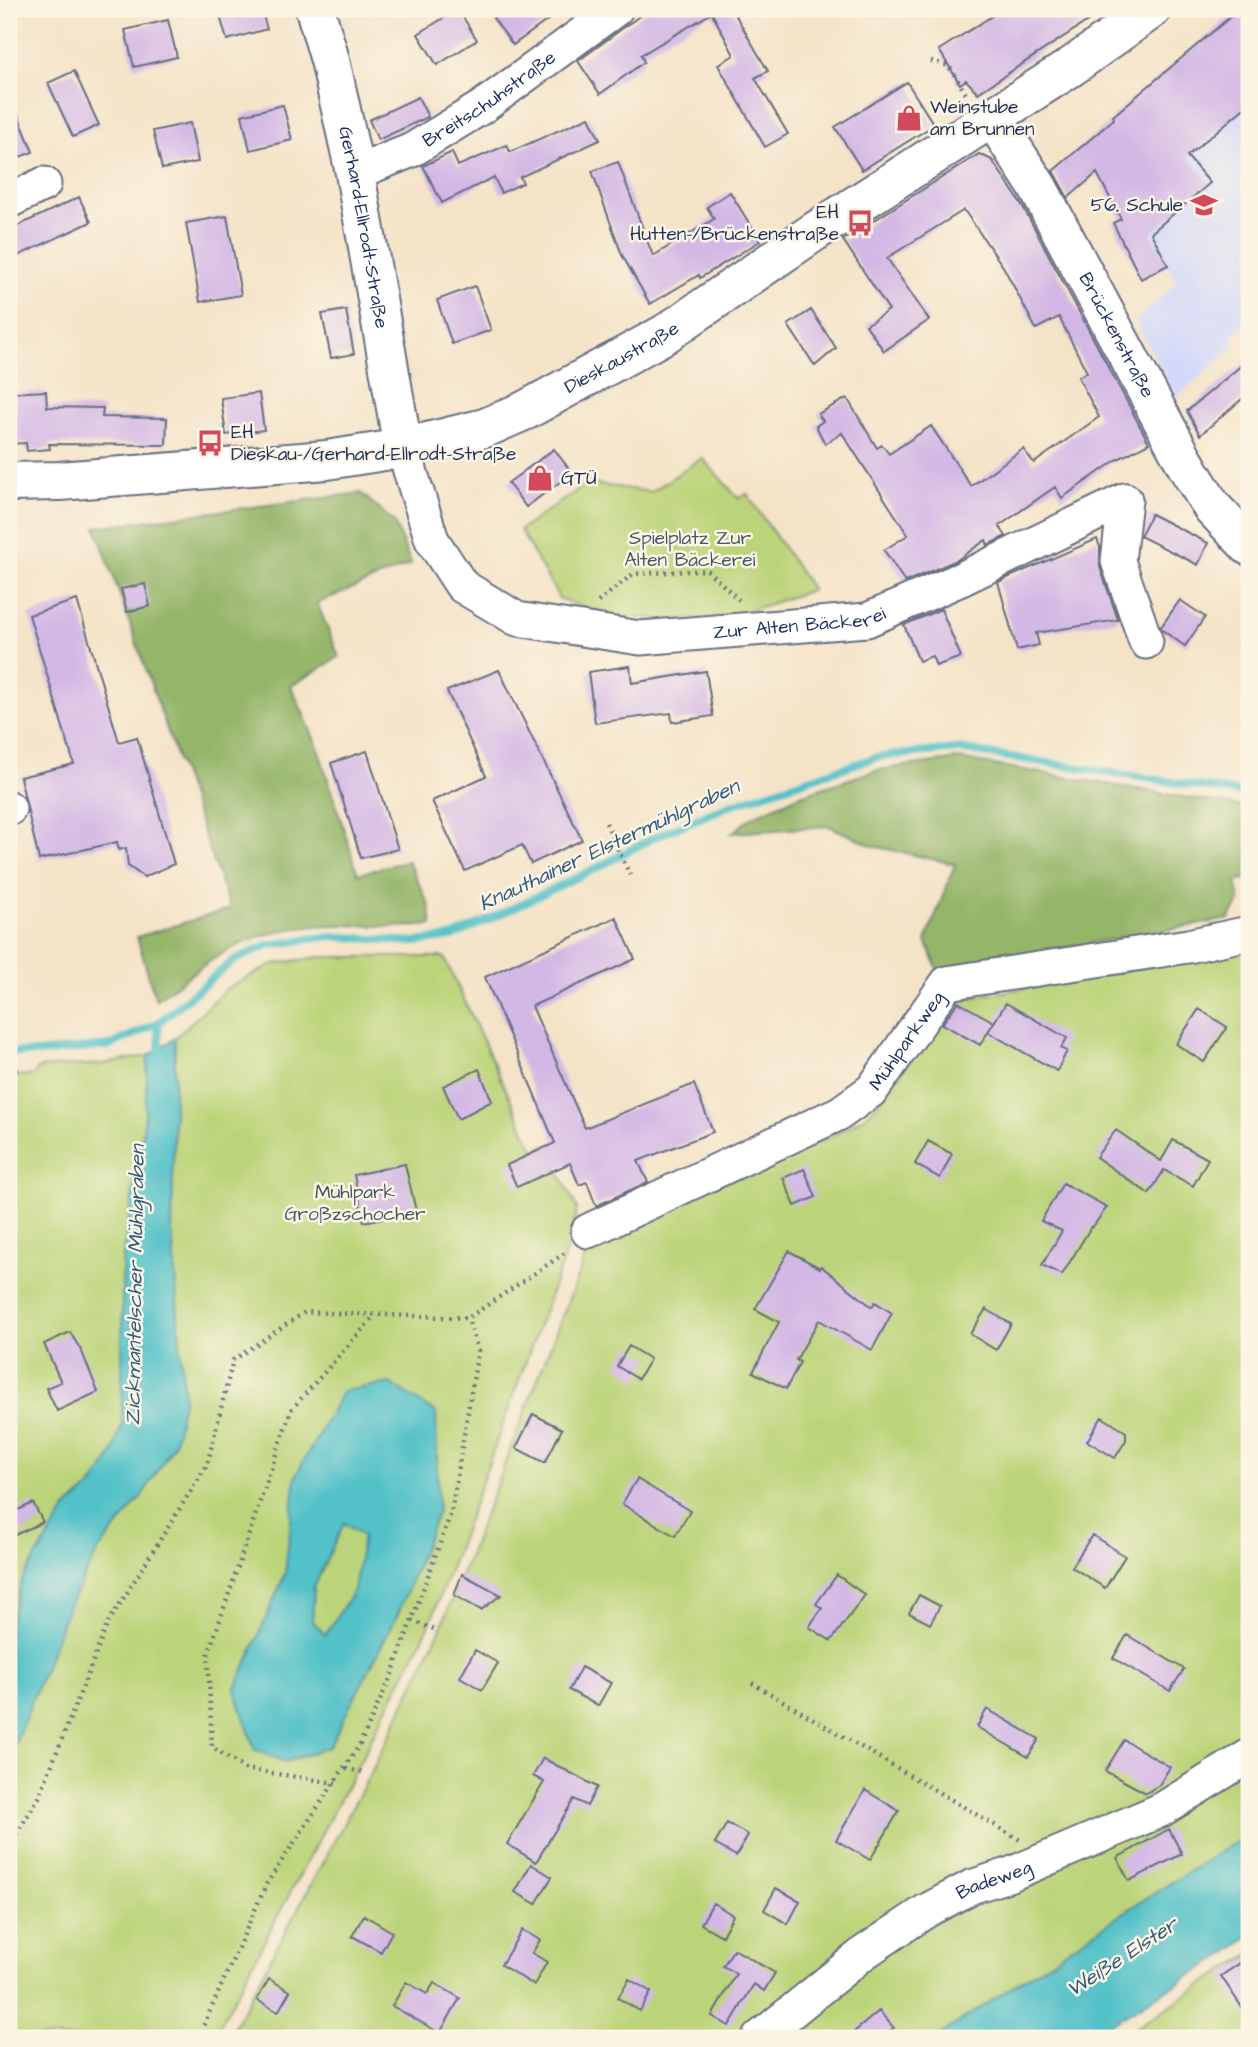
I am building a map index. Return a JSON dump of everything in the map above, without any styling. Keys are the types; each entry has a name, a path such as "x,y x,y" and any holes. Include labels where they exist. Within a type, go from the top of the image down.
{"main road":[{"name":"Gerhard-Ellrodt-Straße","path":"315,9 330,60 355,173 402,448"},
{"name":"Dieskaustraße","path":"9,482 59,481 327,460 402,448 485,428 537,404 665,334 814,232 1070,67 1152,9"},
{"name":"Brückenstraße","path":"988,121 1037,186 1189,470 1212,507 1249,547"}],"street":[{"name":"Breitschuhstraße","path":"355,173 412,150 482,107 616,9"},
{"path":"9,201 44,184"},
{"name":"Zur Alten Bäckerei","path":"402,448 432,540 462,586 517,620 640,638 867,620 961,579 1125,500 1118,561 1146,642"},
{"name":"Mühlparkweg","path":"588,1231 841,1113 872,1090 947,983 1188,946 1249,933"},
{"name":"Badeweg","path":"759,2038 865,1952 926,1911 971,1887 1011,1874 1161,1810 1249,1756"}],"path":[{"path":"931,61 948,66 988,121"},
{"path":"568,627 633,574 707,570 768,628"},
{"path":"606,823 630,875"},
{"path":"9,1071 19,1070"},
{"path":"9,1846 39,1797 108,1623 207,1465 233,1360 305,1312 468,1318 568,1251 588,1231"},
{"path":"336,1783 245,1769 212,1747 208,1655 291,1410 376,1314"},
{"path":"198,2038 267,1883 360,1745 412,1621 452,1513 478,1351 468,1318"},
{"path":"412,1621 434,1629"},
{"path":"752,1683 1050,1857"},
{"path":"345,1769 362,1772"}],"shaded area":[{"name":"56. Schule","path":"1236,12 1249,27 1249,321 1233,335 1234,347 1177,398 1135,320 1177,283 1150,230 1113,116"}],"green space":[{"name":"Spielplatz Zur Alten Bäckerei","path":"702,458 738,498 747,494 812,590 730,617 670,620 604,615 559,598 520,530 588,483 651,492"},
{"path":"361,493 394,522 411,564 317,603 339,657 291,686 317,745 358,874 408,861 429,905 432,925 306,927 258,937 238,945 199,968 156,1000 137,937 230,909 96,527"},
{"path":"958,759 1249,808 1249,878 1236,881 1240,901 1229,919 938,970 926,941 955,864 873,846 829,826 732,833 753,816 801,795 877,770"},
{"path":"1249,949 1249,1834 1131,1908 935,2038 228,2038 371,1773 440,1630 593,1237 836,1134 867,1115 882,1099 951,1001"},
{"name":"Mühlpark Großzschocher","path":"319,957 444,957 534,1150 546,1146 577,1208 574,1230 429,1626 213,2038 9,2038 9,1759 70,1603 98,1551 141,1497 174,1444 184,1398 172,1232 175,1038 227,988 274,964","holes":["436,1413 285,1762 235,1690 285,1574"]},
{"path":"148,1056 123,1359 122,1425 111,1457 91,1487 66,1509 9,1625 9,1076 34,1075 38,1068 103,1064"},
{"path":"344,1522 364,1535 354,1590 326,1636 312,1620 314,1587"},
{"path":"1249,1955 1249,2038 1120,2038"}],"water":[{"path":"175,1038 172,1232 184,1398 174,1444 141,1497 98,1551 70,1603 9,1759 9,1625 22,1580 66,1509 91,1487 111,1457 122,1425 122,1263 145,1116 148,1056"},
{"path":"390,1383 436,1413 438,1511 398,1614 329,1747 285,1762 255,1750 235,1690 285,1574 296,1475 343,1391","holes":["344,1523 363,1536 354,1590 325,1635 312,1620 314,1587"]},
{"name":"Weiße Elster","path":"1249,1834 1249,1937 1226,1954 1087,2038 935,2038 1131,1908"}],"building":[{"path":"218,9 261,9 267,29 227,40"},
{"path":"458,9 477,40 437,65 418,34"},
{"path":"506,9 563,9 513,45 493,18"},
{"path":"649,9 732,9 768,71 755,78 788,134 765,147 718,65 734,55 712,13 641,55 644,62 600,94 578,61"},
{"path":"1003,9 1106,9 978,93 966,80 960,84 939,50"},
{"path":"1236,12 1249,27 1249,104 1187,156 1210,183 1151,233 1168,265 1141,279 1113,223 1121,219 1097,173 1068,198 1053,171 1114,119 1113,116"},
{"path":"168,20 177,57 134,67 125,30"},
{"path":"74,71 99,125 73,137 48,83"},
{"path":"907,82 934,125 862,170 835,127"},
{"path":"9,93 33,152 9,161"},
{"path":"418,97 428,117 378,140 369,120"},
{"path":"283,105 292,140 250,150 242,115"},
{"path":"589,117 600,140 520,177 523,183 501,193 494,177 442,203 423,166 452,152 458,166 507,145 510,152"},
{"path":"190,123 198,162 162,169 153,131"},
{"path":"979,154 992,160 1022,205 1149,443 1116,460 1062,498 1055,487 999,526 1006,536 988,545 986,540 957,560 905,582 884,550 908,535 842,433 825,444 816,426 823,421 818,414 847,398 877,448 882,445 889,454 931,426 971,486 1023,449 1034,463 1099,417 1078,377 1087,372 1059,317 1036,329 1004,268 964,210 887,258 929,320 884,351 866,325 889,310 843,240"},
{"path":"618,162 653,256 714,219 707,207 730,192 760,241 700,278 699,275 650,304 622,255 592,171"},
{"path":"79,197 91,222 9,260 9,230"},
{"path":"227,216 241,295 200,302 186,223"},
{"path":"475,286 491,330 452,344 437,300"},
{"path":"346,310 354,354 331,358 322,314"},
{"path":"811,310 836,348 815,366 788,325"},
{"path":"1249,359 1249,393 1200,435 1187,411"},
{"path":"46,391 47,407 103,408 102,417 167,418 166,445 49,444 50,449 27,451 26,443 9,444 9,393"},
{"path":"259,393 264,430 226,435 221,398"},
{"name":"GTÜ","path":"554,449 572,473 526,507 508,483"},
{"path":"1151,514 1208,543 1198,565 1140,536"},
{"path":"1097,539 1100,547 1100,567 1118,620 1036,633 1039,645 1017,650 998,582"},
{"path":"145,584 150,606 127,612 121,589"},
{"path":"77,600 119,742 137,737 174,864 144,877 128,866 126,848 119,850 117,842 39,860 20,777 74,764 29,615"},
{"path":"1180,600 1205,617 1185,646 1161,627"},
{"path":"941,609 961,657 936,666 932,656 919,661 904,625"},
{"path":"630,666 632,683 706,671 713,716 672,722 671,713 595,723 588,672"},
{"path":"499,670 582,840 531,864 522,845 465,871 432,801 486,776 447,691"},
{"path":"367,751 398,849 361,858 331,763"},
{"path":"616,917 635,959 532,1006 585,1128 694,1084 713,1132 638,1161 648,1182 596,1206 587,1182 579,1185 570,1163 517,1187 507,1165 555,1143 485,977"},
{"path":"958,1002 994,1022 980,1045 942,1024"},
{"path":"1006,1003 1067,1038 1061,1048 1067,1051 1057,1071 988,1032"},
{"path":"1199,1009 1227,1027 1204,1062 1176,1044"},
{"path":"479,1069 492,1101 458,1119 443,1086"},
{"path":"1116,1130 1161,1161 1173,1140 1208,1159 1193,1186 1164,1170 1149,1194 1096,1157"},
{"path":"928,1141 952,1154 940,1178 915,1164"},
{"path":"405,1164 416,1211 364,1222 354,1175"},
{"path":"804,1169 816,1197 795,1206 783,1178"},
{"path":"1063,1183 1107,1207 1091,1227 1062,1275 1042,1265 1062,1231 1041,1221"},
{"path":"789,1251 820,1268 821,1266 872,1307 875,1302 892,1313 872,1350 819,1320 796,1360 800,1362 786,1389 753,1372 779,1322 755,1309"},
{"path":"986,1309 1011,1324 996,1350 970,1334"},
{"path":"70,1332 82,1352 98,1392 57,1411 46,1388 61,1382 44,1344"},
{"path":"629,1346 650,1359 638,1379 617,1366"},
{"path":"533,1414 562,1429 545,1463 516,1448"},
{"path":"1102,1417 1126,1432 1126,1440 1115,1458 1087,1441"},
{"path":"637,1479 690,1511 675,1536 622,1504"},
{"path":"33,1503 43,1522 9,1538 9,1514"},
{"path":"1092,1535 1125,1556 1105,1588 1072,1567"},
{"path":"462,1574 501,1595 481,1610 454,1595"},
{"path":"837,1575 865,1595 831,1641 809,1627 822,1608 816,1604"},
{"path":"919,1595 940,1606 930,1624 909,1613"},
{"path":"1127,1635 1184,1669 1170,1691 1113,1658"},
{"path":"475,1650 498,1663 482,1690 460,1677"},
{"path":"581,1667 611,1683 598,1706 569,1690"},
{"path":"987,1709 1039,1739 1028,1757 977,1727"},
{"path":"1124,1740 1170,1767 1159,1785 1146,1793 1105,1771"},
{"path":"543,1758 597,1787 587,1806 574,1799 536,1862 507,1844 544,1782 533,1776"},
{"path":"865,1790 899,1811 870,1860 836,1840"},
{"path":"727,1823 748,1835 736,1856 715,1844"},
{"path":"1169,1829 1182,1854 1129,1881 1117,1858"},
{"path":"531,1864 552,1877 536,1904 515,1892"},
{"path":"776,1888 800,1901 788,1924 764,1910"},
{"path":"713,1903 733,1915 722,1936 701,1924"},
{"path":"364,1915 392,1932 381,1952 352,1936"},
{"path":"522,1930 540,1940 532,1953 547,1962 534,1985 501,1965"},
{"path":"734,1949 775,1973 764,1991 754,1984 729,2026 712,2016 736,1974 723,1966"},
{"path":"1249,1957 1249,2018 1221,1976"},
{"path":"269,1979 290,1991 278,2012 257,2000"},
{"path":"629,1979 651,1992 640,2011 618,1998"},
{"path":"406,1982 427,1994 434,1983 460,1998 440,2033 392,2006"},
{"path":"879,2011 894,2028 878,2038 847,2038"}],"waterway":[{"name":"Knauthainer Elstermühlgraben","path":"9,1052 36,1053 109,1046 158,1023 233,961 268,945 331,936 416,942 452,937 599,867 653,838 730,805 877,757 957,749 1249,794"},
{"name":"Zickmantelscher Mühlgraben","path":"158,1023 160,1057"}],"place":[{"name":"Weinstube am Brunnen","path":"909,118"},
{"name":"56. Schule","path":"1204,205"},
{"name":"EH Hutten-/Brückenstraße","path":"860,223"},
{"name":"EH Dieskau-/Gerhard-Ellrodt-Straße","path":"210,443"},
{"name":"GTÜ","path":"540,478"}]}
